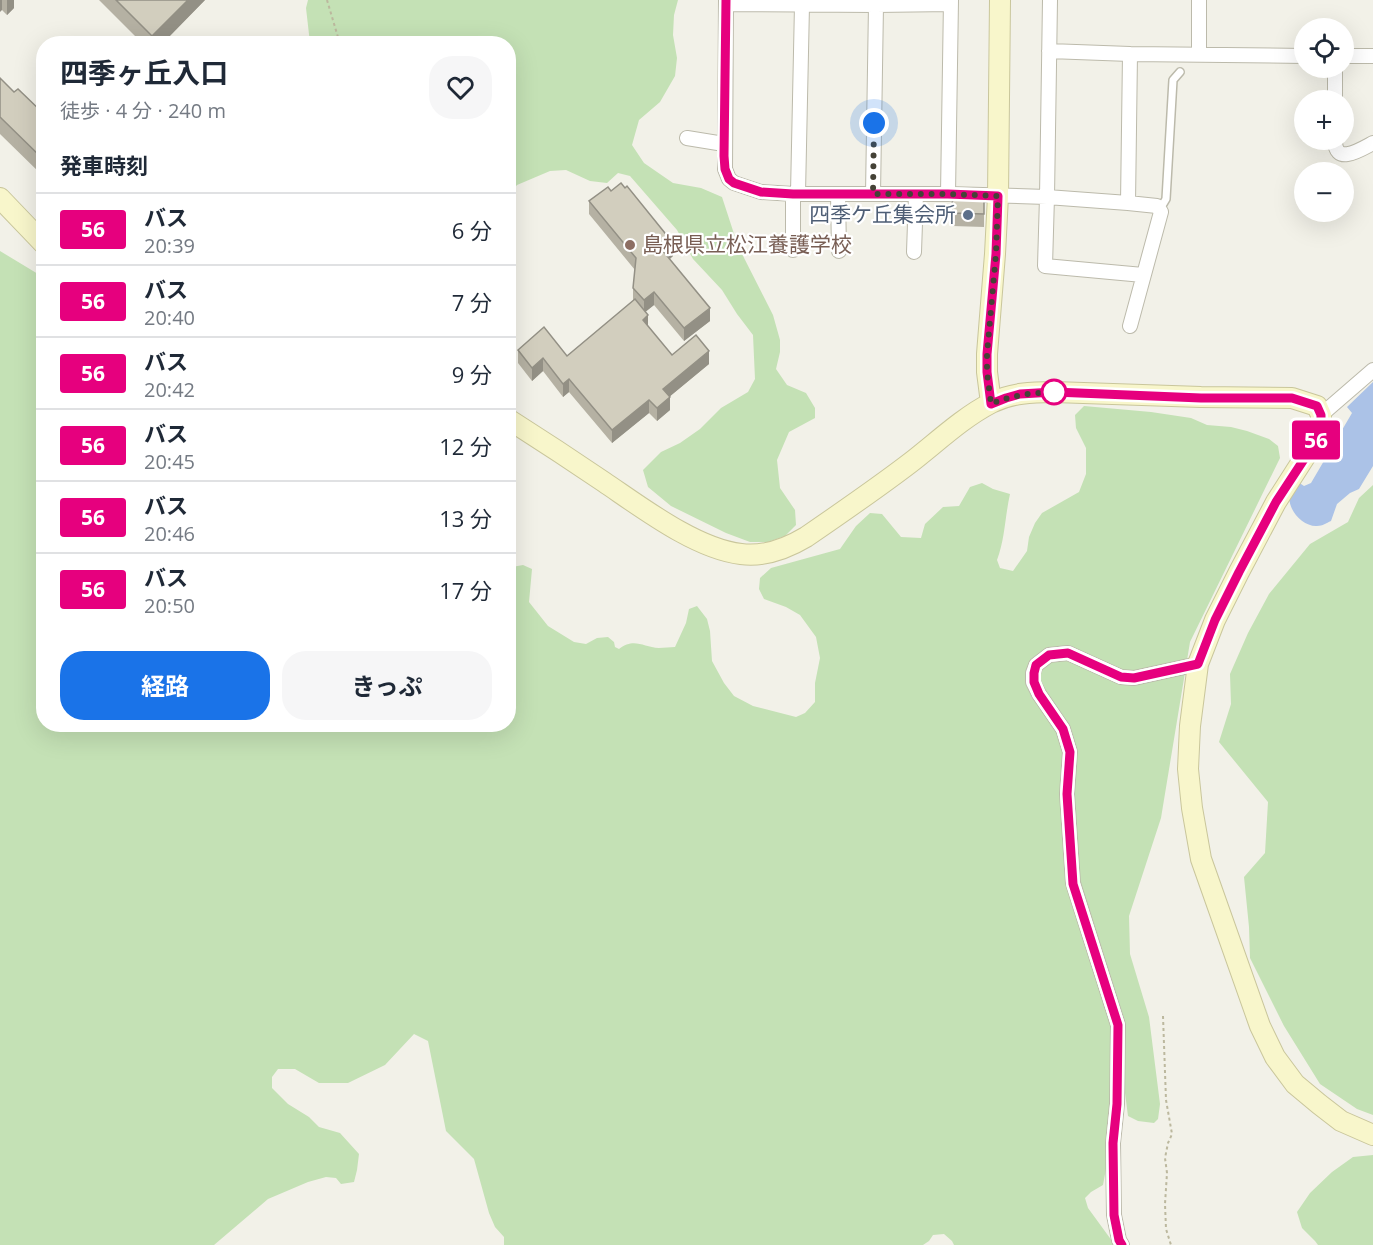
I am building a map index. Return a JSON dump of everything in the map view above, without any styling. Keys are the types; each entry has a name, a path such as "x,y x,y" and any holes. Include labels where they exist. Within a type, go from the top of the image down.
{"street":[{"path":"991,404 987,354 996,254 1000,0"},
{"path":"1050,0 1045,266 1143,275"},
{"path":"1199,0 1199,54"},
{"path":"948,194 951,2 876,5 726,2 724,144 725,169 729,179 734,183 761,192 1047,197 1154,206 1160,209 1160,216 1130,326"},
{"path":"793,250 802,5"},
{"path":"873,194 876,5"},
{"path":"1049,51 1294,56"},
{"path":"1128,203 1130,54"},
{"path":"1354,56 1373,56"},
{"path":"687,138 724,144"},
{"path":"1336,150 1339,153 1349,154 1373,144"},
{"path":"838,194 839,251"},
{"path":"914,252 916,194"},
{"path":"0,198 36,236"},
{"path":"1321,415 1373,370"},
{"path":"516,424 664,521 702,543 724,551 758,555 783,549 806,537 960,424 991,404 1006,398 1034,392 1201,398 1292,398 1317,406 1321,415 1321,426 1316,441 1276,502 1215,620 1198,664 1190,726 1188,770 1201,859 1260,1026 1275,1057 1295,1083 1341,1121 1373,1135"},
{"path":"1122,1245 1114,1215 1113,1143 1117,1104 1118,1025 1073,884 1067,794 1070,752 1063,729 1036,688 1034,673 1036,665 1049,655 1068,653 1121,677 1134,678 1198,664"}],"lane":[{"path":"1160,209 1166,199 1173,80 1180,72"}],"path":[{"path":"327,0 338,36"},
{"path":"1163,1016 1166,1100 1172,1134 1165,1158 1166,1229 1171,1245"}],"green space":[{"path":"308,0 678,0 674,15 673,35 677,58 675,76 660,102 639,120 632,145 644,163 673,183 701,188 722,197 738,246 773,315 780,340 776,369 787,385 806,393 815,408 815,418 789,432 777,460 780,488 795,510 796,525 785,536 768,542 750,542 671,506 648,487 643,470 661,452 680,443 700,429 721,408 748,392 755,379 753,335 722,290 693,259 677,230 630,176 618,173 607,183 590,181 566,170 550,171 516,186 516,36 309,36 306,8"},
{"path":"0,251 36,273 36,732 516,732 516,566 523,565 532,569 529,602 548,626 574,642 586,644 597,638 608,637 619,649 624,645 634,643 659,648 675,647 686,623 689,609 697,606 707,619 712,661 734,696 753,706 796,717 805,713 815,702 815,683 820,658 816,637 800,615 764,599 759,589 760,578 771,568 840,549 856,526 870,513 882,514 901,537 921,538 925,524 943,507 959,506 970,487 982,483 1010,494 1002,544 997,560 1000,568 1013,571 1027,551 1029,537 1042,513 1079,492 1086,474 1086,448 1076,428 1075,415 1084,406 1191,418 1207,425 1247,431 1269,439 1278,446 1280,458 1190,642 1161,818 1129,916 1130,954 1149,1017 1160,1104 1158,1119 1154,1123 1138,1121 1128,1116 1125,1093 1121,1087 1103,1185 1085,1198 1088,1208 1115,1245 954,1245 944,1234 933,1235 923,1245 504,1245 504,1237 495,1227 489,1213 474,1159 446,1131 428,1041 414,1034 385,1065 348,1083 319,1083 295,1069 278,1069 272,1077 272,1088 288,1104 309,1117 319,1127 340,1133 359,1154 354,1182 341,1184 336,1178 326,1177 268,1199 214,1245 0,1245"},
{"path":"1373,485 1373,1115 1357,1109 1320,1084 1284,1026 1250,958 1244,877 1265,853 1268,802 1219,742 1231,704 1230,674 1269,594 1310,544 1348,522 1359,498"},
{"path":"1373,1155 1373,1245 1318,1245 1302,1228 1297,1212 1310,1193 1332,1172 1353,1157"}],"water":[{"path":"1373,382 1373,466 1359,489 1337,504 1331,521 1319,526 1306,524 1293,511 1289,500 1290,494 1298,482 1304,486 1311,483 1352,413 1347,407"}],"building":[{"path":"116,0 188,0 152,36"},
{"path":"0,78 14,92 18,89 36,106 36,152 0,117"},
{"path":"621,183 625,188 627,186 673,243 663,251 710,308 684,328 654,292 644,300 633,288 636,258 589,201 608,187 611,191"},
{"path":"953,190 984,191 984,214 952,213"},
{"path":"635,299 648,315 643,320 672,355 696,335 709,351 663,389 670,397 657,408 649,400 612,430 569,379 563,384 543,358 532,368 518,350 544,327 567,356"}],"bus line":[{"name":"56","path":"726,0 724,156 726,174 734,183 761,192 793,194 998,196 996,254 987,354 991,404 1020,394 1034,392 1201,398 1292,398 1317,406 1321,415 1321,426 1316,441 1276,502 1215,620 1198,664 1134,678 1121,677 1068,653 1049,655 1036,665 1034,673 1034,682 1039,694 1063,729 1070,752 1067,794 1073,884 1118,1025 1117,1104 1113,1143 1114,1215 1122,1245"}],"place":[{"name":"四季ケ丘集会所","path":"968,215"},
{"name":"島根県立松江養護学校","path":"630,245"}],"route":[{"path":"874,123 873,194 998,196 996,254 987,354 991,404 1020,394 1054,392"}]}
